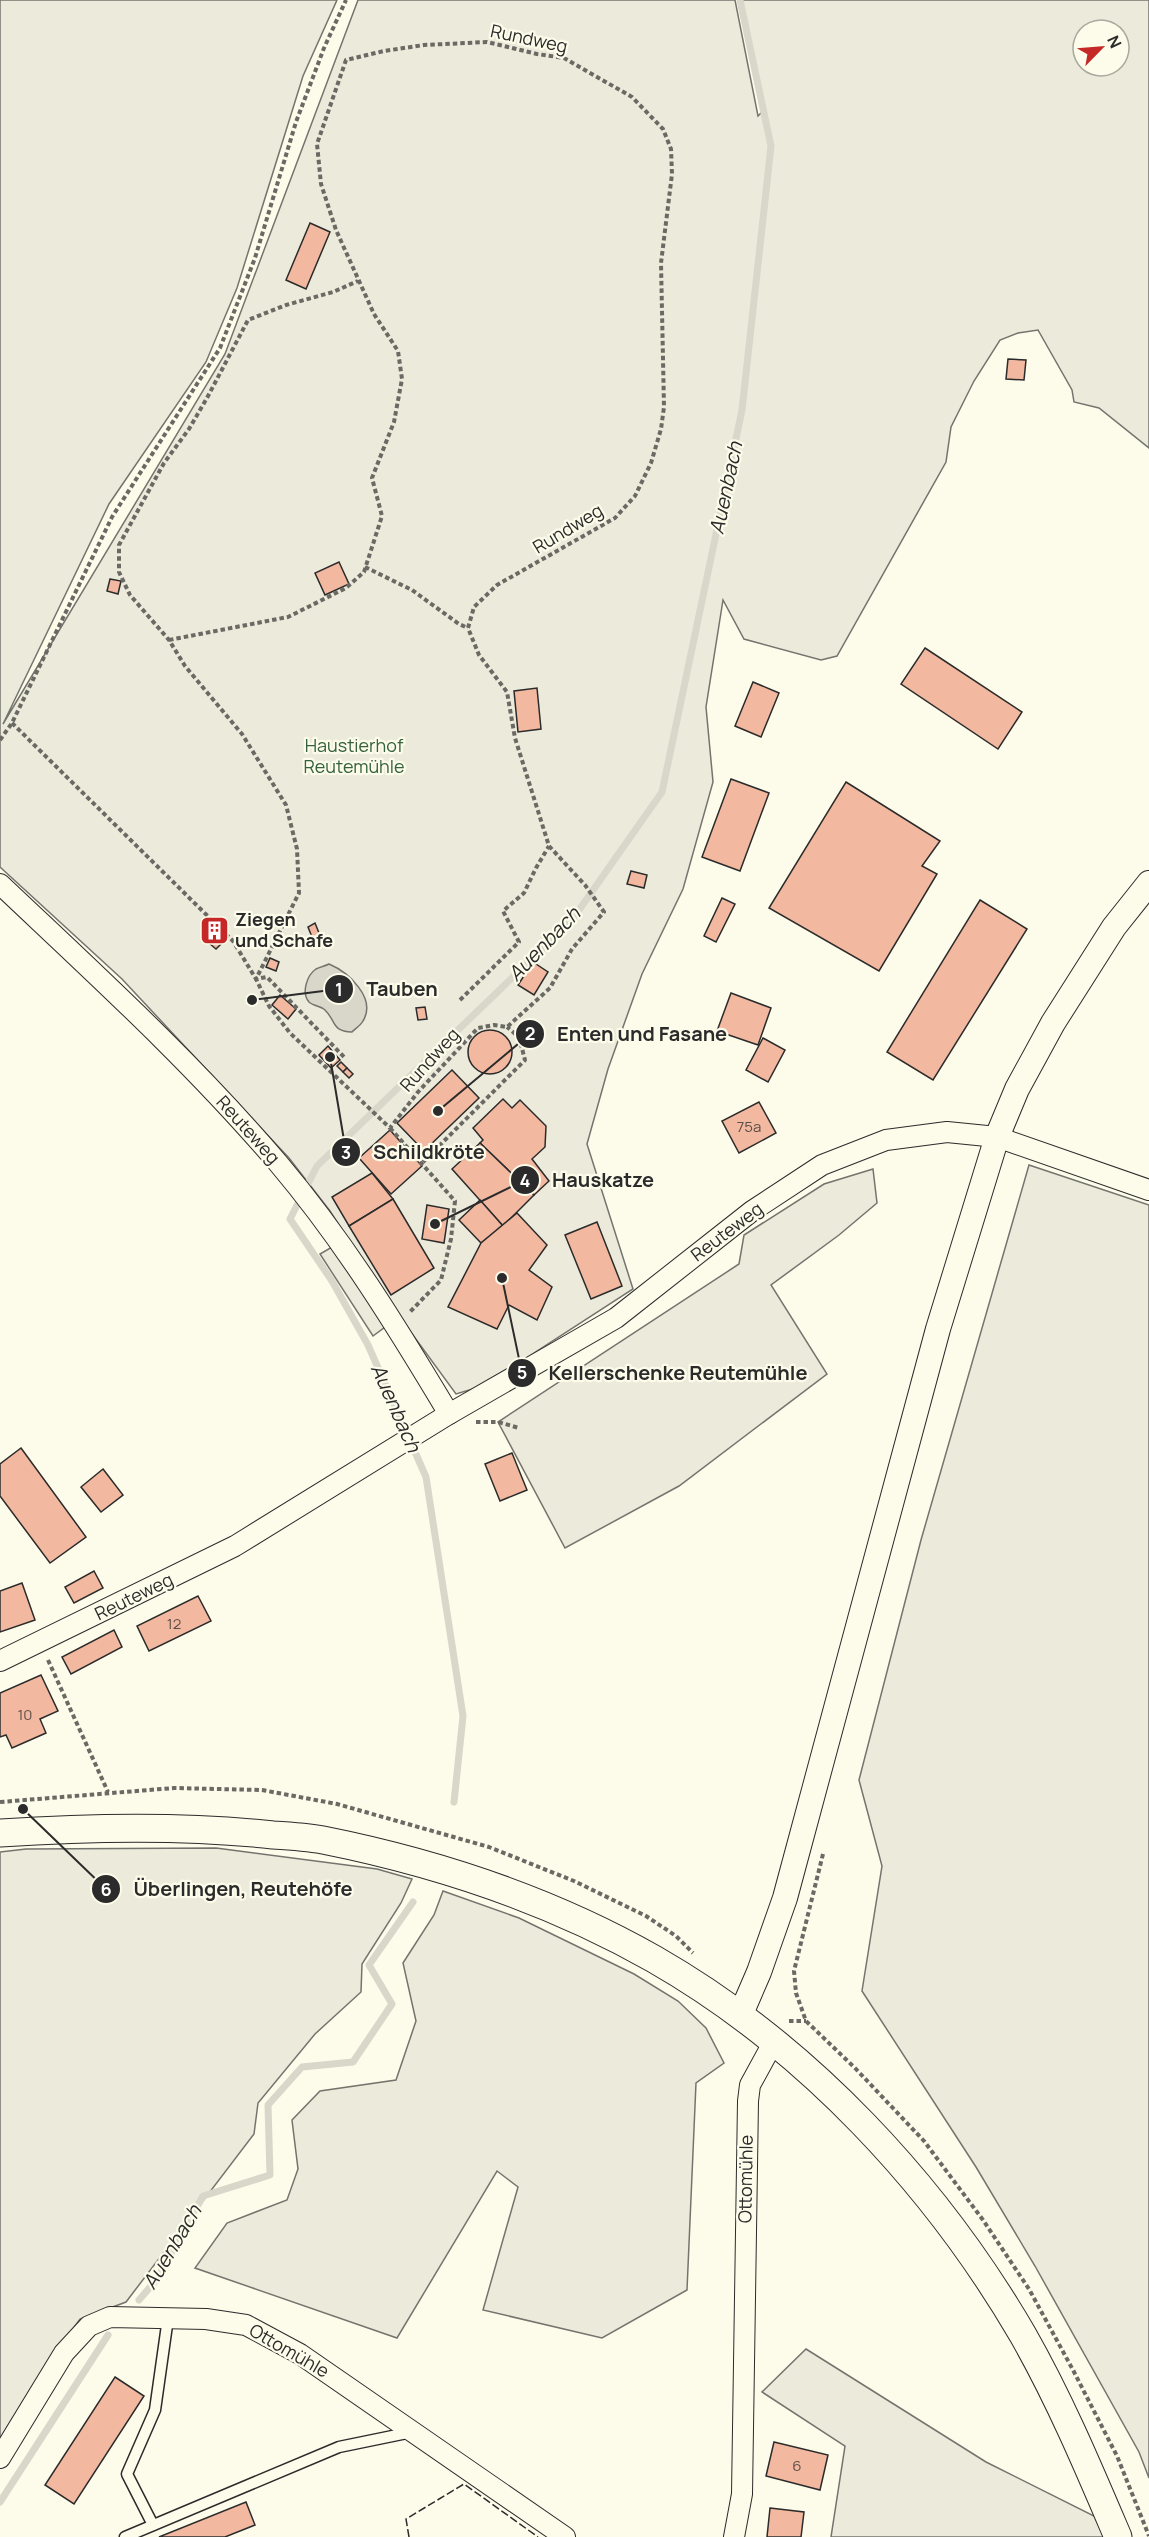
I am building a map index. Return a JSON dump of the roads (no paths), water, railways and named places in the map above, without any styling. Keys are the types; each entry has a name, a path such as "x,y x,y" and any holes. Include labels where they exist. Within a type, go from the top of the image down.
{"main road":[{"path":"0,1833 96,1829 225,1829 321,1840 397,1858 514,1893 590,1926 655,1960 740,2016 773,2043 865,2125 912,2177 962,2241 1024,2338 1078,2444 1118,2537"}],"street":[{"path":"740,2016 759,1972 785,1898 938,1329 997,1137 1017,1089 1053,1023 1114,927 1149,883"},
{"name":"Reuteweg","path":"0,884 122,1000 234,1112 279,1164 316,1211 396,1325 449,1414"},
{"name":"Reuteweg","path":"0,1661 41,1643 235,1546 449,1414 616,1317 752,1211 822,1164 886,1140 947,1132 997,1137 1149,1190"},
{"name":"Ottomühle","path":"734,2537 742,2494 748,2102 750,2085 773,2043"},
{"name":"Ottomühle","path":"0,2458 64,2353 88,2326 110,2317 206,2319 246,2325 300,2354 565,2537"}],"lane":[{"path":"153,2525 128,2474 155,2410 168,2318"},
{"path":"125,2537 339,2447 412,2432"}],"waterway":[{"name":"Auenbach","path":"454,1802 463,1716 426,1477 368,1345 332,1281 290,1219 317,1166 572,920 662,792 742,410 771,146 740,0"},
{"name":"Auenbach","path":"139,2300 157,2279 203,2196 270,2175 268,2105 302,2067 353,2062 392,2004 369,1965 413,1902"},
{"name":"Auenbach","path":"0,2502 108,2335"}],"place":[{"name":"Ziegen und Schafe","path":"214,930"},
{"name":"Tauben","path":"252,1000"},
{"name":"Schildkröte","path":"330,1057"},
{"name":"Enten und Fasane","path":"438,1111"},
{"name":"Hauskatze","path":"435,1224"},
{"name":"Kellerschenke Reutemühle","path":"502,1278"},
{"name":"Überlingen, Reutehöfe","path":"23,1809"}],"park label":[{"name":"Haustierhof Reutemühle","path":"354,756"}]}
